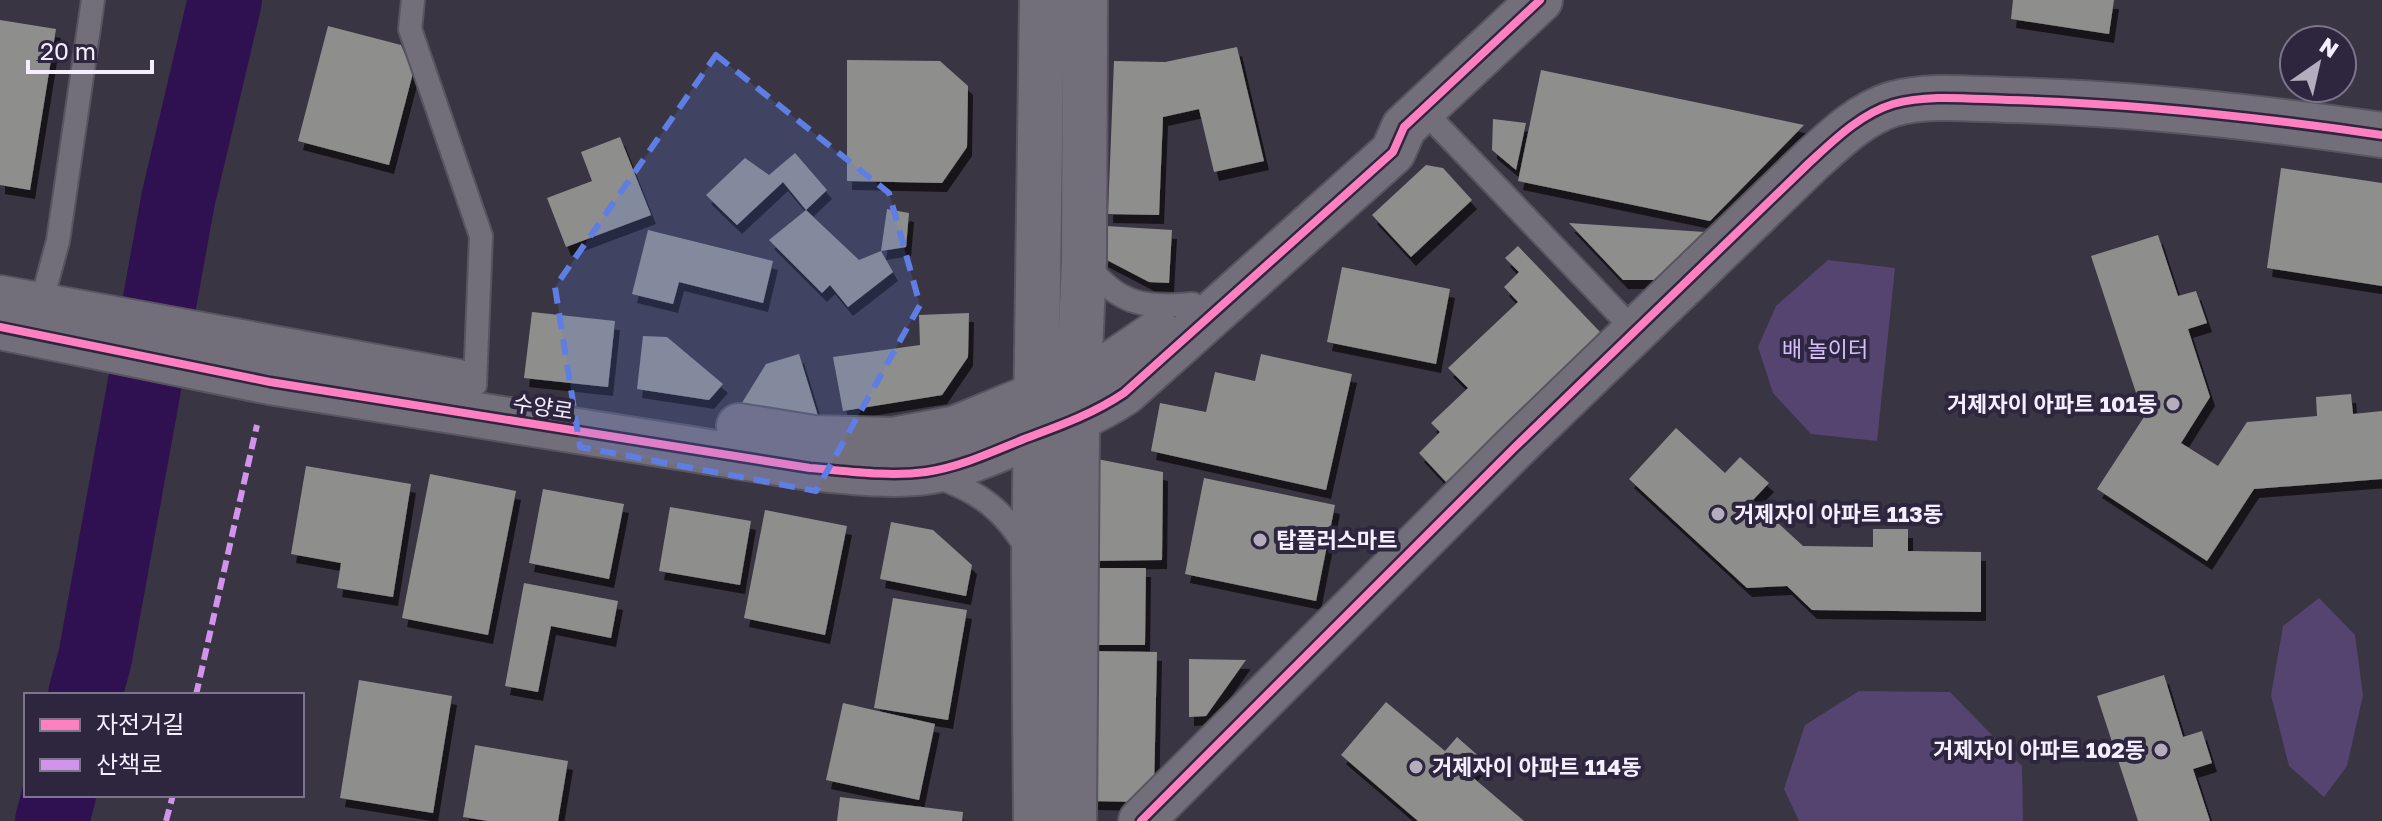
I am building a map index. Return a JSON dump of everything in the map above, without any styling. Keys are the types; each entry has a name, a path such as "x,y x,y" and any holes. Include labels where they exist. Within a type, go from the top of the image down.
{"street":[{"path":"1042,0 1051,416 1074,821"},
{"path":"1079,376 1084,261 1085,0"},
{"path":"1051,416 1106,406 1124,393 1393,152 1413,118 1540,0"},
{"path":"1141,821 1514,448 1848,128 1892,104 1937,99 2125,105 2382,135"},
{"name":"수양로","path":"0,327 37,311 278,366 810,468 874,473 924,472 966,462 1051,416 1079,376 1111,364 1135,350 1193,304 1377,136 1413,118"},
{"name":"수양로","path":"278,366 475,385 814,438 892,440 1051,416"},
{"path":"1036,821 1034,563 1051,416"}],"lane":[{"path":"37,311 58,241 93,0"},
{"path":"413,0 410,29 481,236 475,385"},
{"path":"1413,118 1635,331"},
{"path":"1084,261 1103,285 1134,302 1159,308 1193,304"},
{"path":"924,472 959,485 1001,512 1014,527 1034,563"}],"highlighted area":[{"path":"716,55 889,193 920,305 816,491 580,447 555,287"}],"green space":[{"name":"배 놀이터","path":"1828,260 1895,268 1877,441 1811,434 1773,393 1758,347 1776,306"},
{"path":"2319,598 2355,635 2363,695 2347,766 2324,797 2289,766 2271,695 2283,626"},
{"path":"1859,691 1950,692 2022,766 2023,821 1799,821 1784,789 1805,725"}],"building":[{"path":"2013,0 2114,0 2109,34 2011,19"},
{"path":"0,20 56,29 30,190 0,185"},
{"path":"328,26 401,45 413,73 389,165 298,141"},
{"path":"1237,47 1264,161 1214,172 1199,109 1163,117 1159,215 1108,214 1114,61 1165,62"},
{"path":"847,60 940,61 968,86 967,147 942,183 847,181"},
{"path":"1541,70 1804,125 1710,221 1518,181"},
{"path":"1493,119 1526,123 1516,170 1492,150"},
{"path":"620,137 651,215 566,247 547,198 592,181 581,152"},
{"path":"795,153 827,190 806,210 783,182 737,225 706,195 745,158 769,175"},
{"path":"1426,165 1443,168 1472,200 1411,257 1372,215"},
{"path":"2281,168 2382,183 2382,286 2267,268"},
{"path":"887,209 909,213 906,247 881,251"},
{"path":"806,210 859,260 881,251 893,272 848,307 830,285 822,293 769,240"},
{"path":"1569,223 1705,232 1655,280 1623,280"},
{"path":"1106,226 1172,230 1169,283 1149,282 1103,258"},
{"path":"648,230 773,261 763,303 679,282 673,304 632,294"},
{"name":"거제자이 아파트 101동","path":"2158,235 2178,296 2196,291 2207,323 2188,329 2210,397 2181,443 2218,466 2247,422 2317,416 2316,397 2351,394 2353,414 2382,411 2382,479 2254,489 2207,561 2097,489 2144,417 2091,256"},
{"path":"1518,246 1602,334 1446,482 1419,453 1440,432 1431,423 1468,388 1448,368 1518,302 1504,287 1519,272 1505,258"},
{"path":"1342,267 1450,289 1436,364 1327,342"},
{"path":"532,312 615,321 608,387 524,378"},
{"path":"969,313 968,357 942,395 843,411 833,357 920,345 919,315"},
{"path":"643,336 667,337 723,384 709,400 637,389"},
{"path":"799,354 818,416 740,406 766,364"},
{"path":"1261,354 1352,374 1326,490 1151,451 1160,403 1206,412 1215,372 1255,381"},
{"name":"거제자이 아파트 113동","path":"1676,428 1725,473 1740,457 1769,483 1753,500 1803,546 1873,547 1873,529 1908,529 1908,551 1981,552 1981,612 1812,610 1787,586 1747,588 1629,479"},
{"path":"1087,457 1163,472 1162,560 1087,561"},
{"path":"306,466 411,484 393,597 337,588 341,563 291,554"},
{"path":"430,474 516,491 488,635 402,618"},
{"name":"탑플러스마트","path":"1204,478 1335,505 1316,601 1185,574"},
{"path":"543,489 624,504 609,579 529,563"},
{"path":"670,507 751,521 740,585 659,571"},
{"path":"765,510 847,526 825,635 744,618"},
{"path":"891,522 933,530 972,565 966,596 880,579"},
{"path":"1093,568 1146,568 1145,645 1092,645"},
{"path":"524,583 618,601 611,638 551,626 538,692 505,686"},
{"path":"893,598 967,610 948,720 874,708"},
{"path":"1093,651 1157,652 1154,790 1138,791 1138,802 1090,801"},
{"path":"1189,659 1246,660 1206,716 1189,717"},
{"name":"거제자이 아파트 102동","path":"2164,675 2183,737 2202,731 2212,763 2193,769 2210,821 2138,821 2097,696"},
{"path":"359,680 452,696 433,813 340,798"},
{"name":"거제자이 아파트 114동","path":"1386,702 1445,751 1457,737 1483,760 1470,775 1524,821 1418,821 1341,755"},
{"path":"843,703 935,724 919,800 826,780"},
{"path":"475,745 568,761 558,821 488,821 463,817"},
{"path":"840,797 963,812 962,821 837,821"}],"waterway":[{"path":"86,693 95,658 178,200 225,0"},
{"path":"52,821 58,797"}],"marked path":[{"path":"196,693 257,425"},
{"path":"166,821 172,797"}],"cycle path":[{"path":"0,327 270,382 810,468 882,474 939,470 1063,424 1124,393 1393,152 1404,127 1540,0"},
{"path":"1141,821 1514,448 1809,163 1869,114 1893,104 1921,99 2055,102 2195,112 2382,135"}],"place":[{"name":"거제자이 아파트 101동","path":"2173,404"},
{"name":"거제자이 아파트 113동","path":"1718,514"},
{"name":"탑플러스마트","path":"1260,540"},
{"name":"거제자이 아파트 102동","path":"2161,750"},
{"name":"거제자이 아파트 114동","path":"1416,767"}]}
